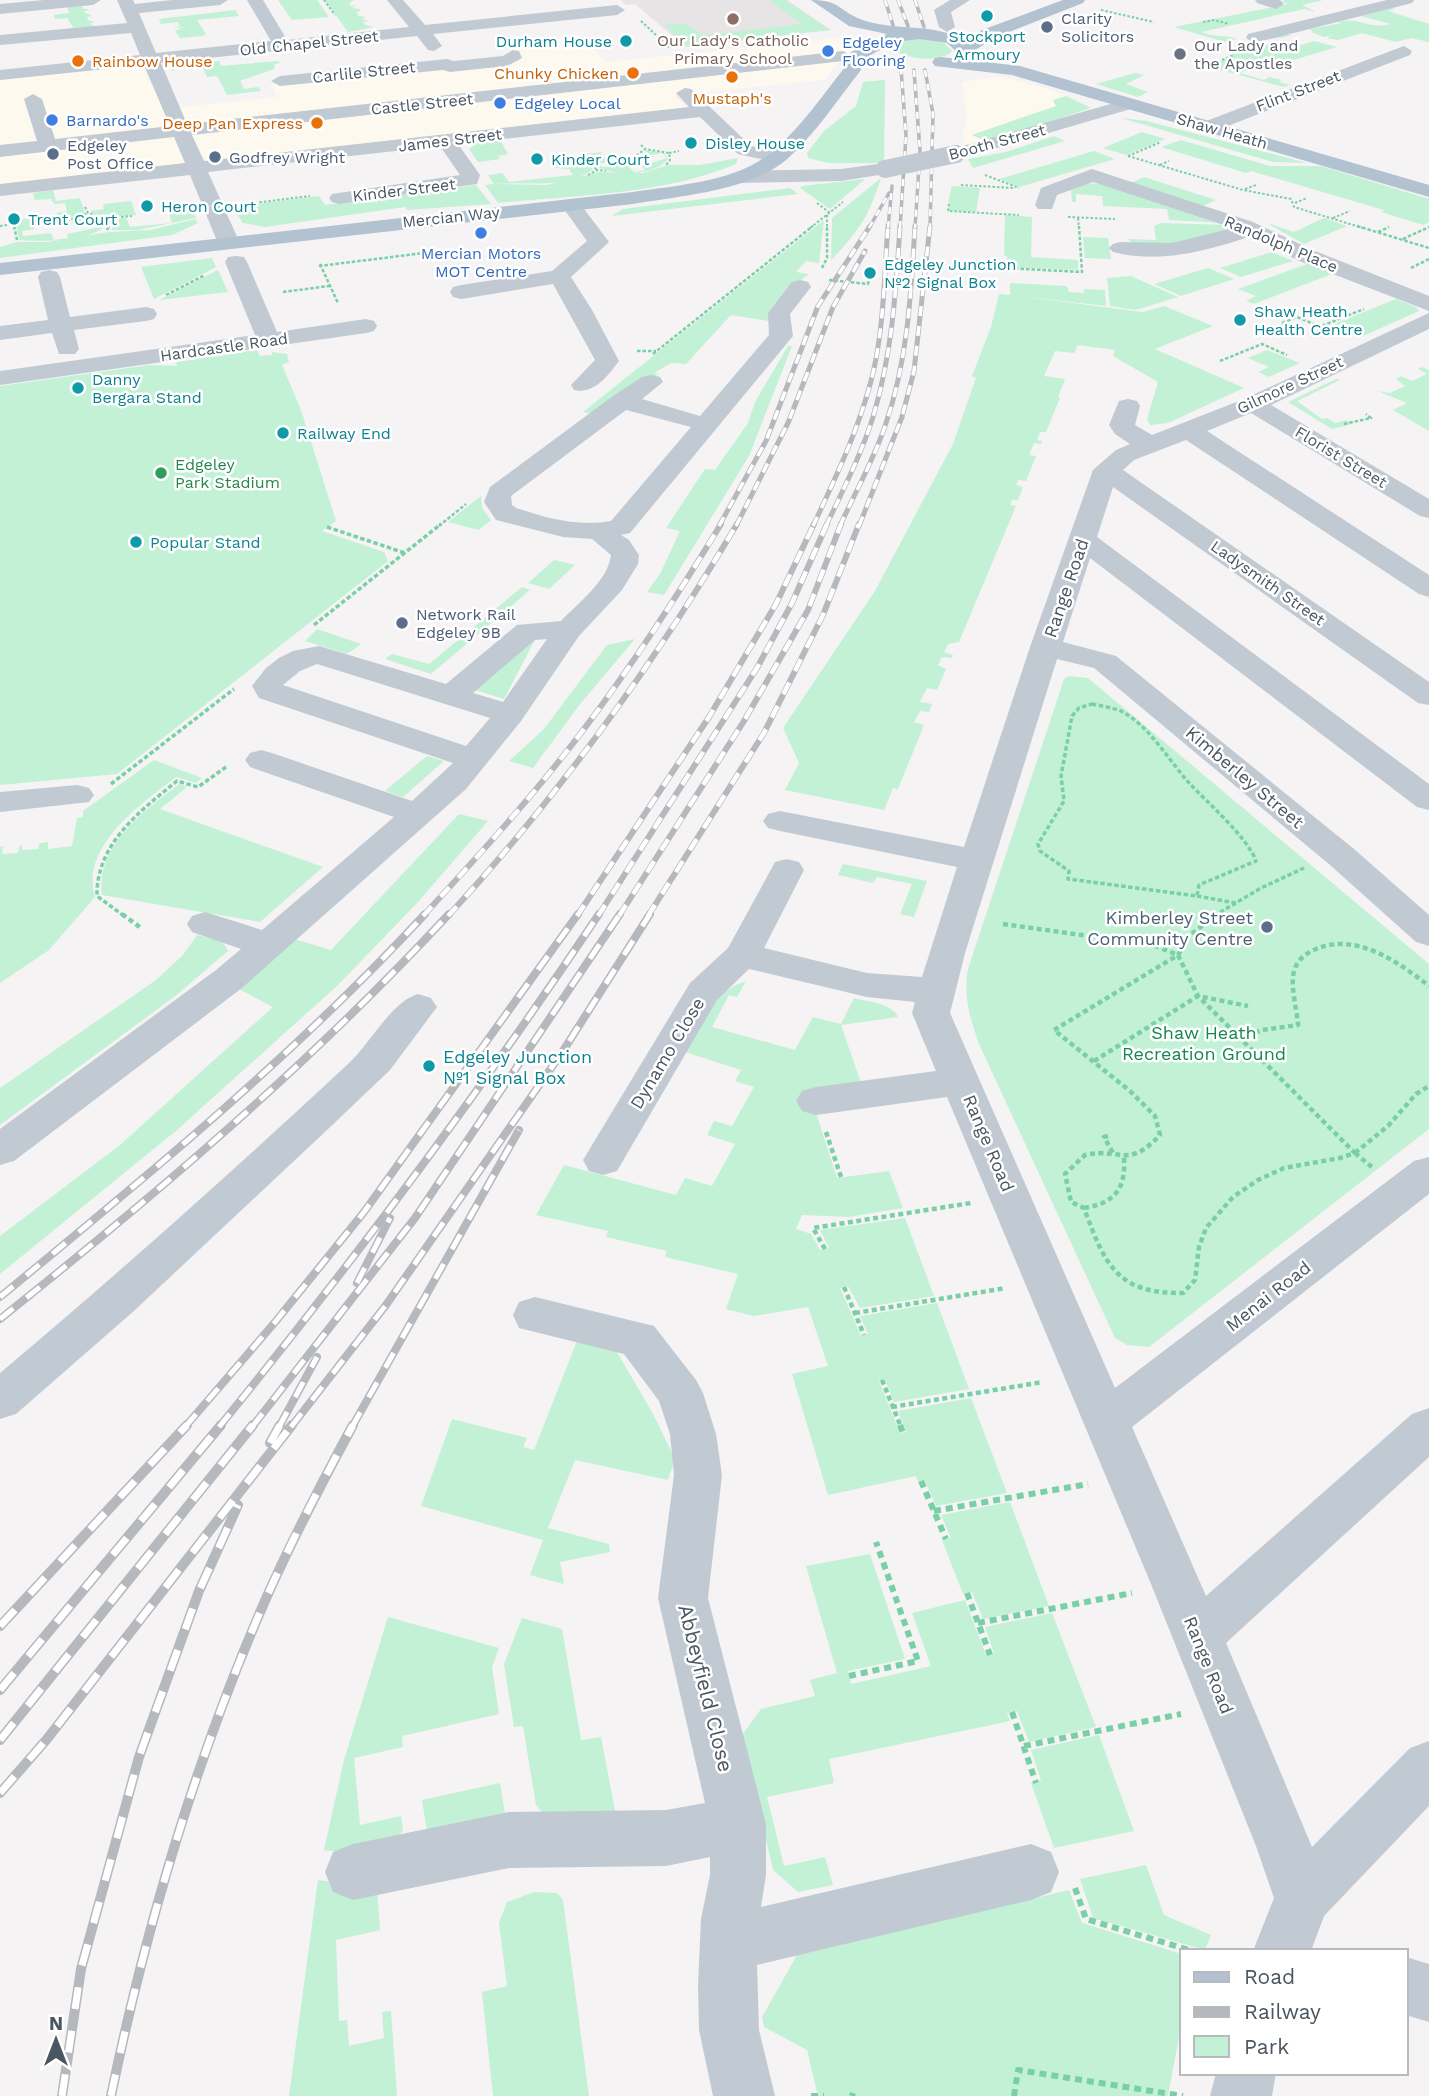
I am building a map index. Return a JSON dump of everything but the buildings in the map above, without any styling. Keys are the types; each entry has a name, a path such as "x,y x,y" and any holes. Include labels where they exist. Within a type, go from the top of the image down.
{"main road":[{"path":"819,0 849,30 885,52"},
{"path":"942,62 962,57 966,49 988,34 1074,1"},
{"path":"849,30 988,34"},
{"path":"849,61 885,52 893,37 938,32"},
{"name":"Shaw Heath","path":"938,32 956,40 966,49 1007,64 1014,70"},
{"name":"Mercian Way","path":"0,269 234,256 571,205 682,192 740,177 774,159 798,136 849,61"},
{"name":"Shaw Heath","path":"920,61 1014,70 1429,191"}],"street":[{"path":"0,9 93,0"},
{"path":"220,0 127,4 269,340"},
{"path":"255,0 282,46"},
{"path":"395,0 473,98"},
{"path":"938,32 942,10 962,0"},
{"path":"1254,38 1406,0"},
{"name":"Old Chapel Street","path":"0,75 420,31 611,5"},
{"path":"0,40 137,27"},
{"path":"1287,30 1319,39"},
{"name":"Flint Street","path":"1208,127 1396,54 1362,50"},
{"name":"Carlile Street","path":"280,81 507,61 513,58 513,55"},
{"name":"Castle Street","path":"0,151 149,134 175,117 473,98 682,67 849,61"},
{"name":"Booth Street","path":"682,67 703,111 745,150 774,159 864,172"},
{"path":"33,99 48,146"},
{"path":"175,117 195,103"},
{"name":"Booth Street","path":"740,177 824,176 885,169 956,154 1128,104"},
{"path":"146,109 175,117"},
{"name":"James Street","path":"0,190 703,111"},
{"name":"Kinder Street","path":"344,188 470,180 472,177 445,140"},
{"path":"327,155 344,188"},
{"path":"1045,205 1048,192 1121,165 1142,164"},
{"name":"Randolph Place","path":"1092,175 1252,229 1307,256 1429,304"},
{"path":"0,180 26,177 29,187"},
{"path":"459,291 521,285 559,276 598,242 571,205"},
{"path":"1117,226 1120,257 1201,246 1252,229"},
{"path":"559,276 581,310 607,361 583,384"},
{"path":"49,277 71,368"},
{"path":"652,382 530,467 499,493 499,508 506,514 568,532 601,533 620,527 781,337 779,313 805,282"},
{"path":"0,333 146,313"},
{"name":"Gilmore Street","path":"1149,445 1253,404 1429,320"},
{"name":"Hardcastle Road","path":"0,378 358,327"},
{"path":"622,401 690,420"},
{"name":"Florist Street","path":"1253,404 1429,510"},
{"path":"1128,406 1122,425 1124,429 1149,445"},
{"path":"1188,430 1429,588"},
{"path":"1106,470 1125,455 1149,445"},
{"name":"Range Road","path":"1106,470 976,860 932,1013 1198,1636 1284,1846 1302,1898"},
{"name":"Ladysmith Street","path":"1106,470 1429,696"},
{"path":"0,1150 229,979 454,782 510,714 569,630 612,584 624,564 625,555 619,545 601,533"},
{"path":"1082,539 1429,800"},
{"path":"449,697 527,631 569,630"},
{"name":"Kimberley Street","path":"1045,647 1105,662 1342,858 1429,934"},
{"path":"473,759 277,694 267,686 290,664 302,657 319,655 510,714"},
{"path":"261,760 418,814"},
{"path":"0,802 77,795"},
{"path":"780,821 976,860"},
{"name":"Dynamo Close","path":"603,1160 703,992 742,955 787,870"},
{"path":"205,924 268,945"},
{"path":"742,955 867,985 937,990"},
{"path":"0,1400 119,1298 313,1120 376,1059 418,1007"},
{"path":"816,1101 962,1081"},
{"name":"Menai Road","path":"1107,1420 1417,1181"},
{"name":"Abbeyfield Close","path":"535,1315 638,1339 680,1393 693,1434 698,1475 687,1548 685,1614 738,1824 738,1875 730,1919 727,1985 729,2030 744,2096"},
{"path":"1198,1636 1429,1428"},
{"path":"1283,1949 1302,1898 1429,1767"},
{"path":"353,1872 509,1840 666,1838 738,1824"},
{"path":"729,1943 1052,1878"},
{"path":"1408,1987 1429,1993"},
{"path":"1241,2096 1246,2075"}],"path":[{"path":"1074,1 1154,22"},
{"path":"611,5 632,13 681,59 682,67"},
{"path":"1222,60 1232,54 1244,57"},
{"path":"1256,61 1327,80"},
{"path":"633,158 645,149 668,153 679,151"},
{"path":"663,167 670,160 668,153"},
{"path":"554,162 586,158 597,170 614,172"},
{"path":"1142,164 1169,161"},
{"path":"1142,164 1243,190 1281,196 1295,203 1307,198"},
{"path":"1203,178 1212,174"},
{"path":"952,185 1019,188"},
{"path":"1243,190 1256,185"},
{"path":"214,208 287,199 344,188"},
{"path":"285,193 287,199"},
{"path":"82,198 88,213"},
{"path":"1295,203 1294,207 1429,248"},
{"path":"949,204 948,211 1018,215"},
{"path":"1333,219 1350,211"},
{"path":"62,223 88,213 112,219 132,216"},
{"path":"805,282 821,269 827,258 827,215"},
{"path":"1004,268 1082,272 1078,218"},
{"path":"0,226 14,224 17,241"},
{"path":"1377,234 1389,227"},
{"path":"1402,240 1429,227"},
{"path":"358,327 329,286 320,265 424,253"},
{"path":"166,295 234,256"},
{"path":"805,282 868,284 869,280"},
{"path":"251,296 329,286"},
{"path":"1282,323 1297,317 1321,327 1402,293"},
{"path":"1324,325 1374,346"},
{"path":"1220,361 1262,344 1324,370"},
{"path":"327,527 405,553"},
{"path":"1196,896 1199,885 1211,877 1247,869 1256,861 1253,852 1150,736 1123,712 1092,704 1079,708 1072,716 1061,776 1064,800 1054,822 1038,844 1040,851 1069,871 1068,879 1237,903"},
{"path":"141,928 97,896 95,886 109,846 135,816 177,780 198,787 232,764 261,760"},
{"path":"1124,1157 1126,1174 1119,1195 1104,1206 1084,1208 1071,1202 1065,1174 1073,1163 1084,1155 1102,1152 1124,1157 1149,1147 1160,1135 1155,1116 1130,1090 1054,1030 1178,955 1190,934 1237,903 1292,872 1342,858"},
{"path":"1003,924 1153,945 1178,955 1198,996 1355,1153 1417,1181"},
{"path":"1239,1039 1262,1030 1298,1025 1297,1002 1292,983 1296,965 1311,950 1331,944 1356,946 1379,953 1399,963 1429,986"},
{"path":"1094,1061 1198,996 1248,1006"},
{"path":"1084,1208 1096,1241 1127,1283 1144,1292 1183,1293 1195,1280 1196,1256 1206,1226 1231,1200 1270,1172 1355,1153 1387,1127 1416,1091 1429,1086"},
{"path":"816,1101 841,1177"},
{"path":"1108,1136 1104,1137 1113,1154"},
{"path":"825,1249 813,1228 1011,1196"},
{"path":"855,1312 1048,1281"},
{"path":"844,1287 864,1335"},
{"path":"892,1407 1087,1374"},
{"path":"882,1380 903,1433"},
{"path":"934,1511 1130,1476"},
{"path":"921,1481 946,1539"},
{"path":"849,1676 918,1661 876,1542"},
{"path":"978,1623 1176,1584"},
{"path":"967,1593 990,1655"},
{"path":"1024,1746 1226,1705"},
{"path":"1012,1712 1036,1783"},
{"path":"1052,1878 1086,1919 1185,1949"},
{"path":"1014,2096 1018,2070 1183,2096"},
{"path":"811,2096 824,2096"}],"shaded area":[{"name":"Our Lady's Catholic Primary School","path":"621,0 787,0 831,30 686,47 635,4 626,5"},
{"path":"578,35 607,62 848,37 861,45 846,54 824,80 674,95 687,108 0,186 0,79 142,65 163,109 277,97 271,84 516,62 522,58 507,43"},
{"path":"1000,76 1066,96 1053,100 1056,106 974,134 988,140 964,146 963,130 967,119 962,82"}],"green space":[{"path":"278,0 317,0 329,17 292,20"},
{"path":"325,0 354,0 349,3 351,6 357,5 352,8 360,9 361,11 356,12 359,16 366,17 361,19 369,21 363,22 365,25 374,27 348,32"},
{"path":"769,0 785,0 830,30 687,45 664,25 683,23 704,35 802,24"},
{"path":"1323,0 1302,5 1316,12 1304,9 1201,32 1237,39 1225,42 1174,27 1288,4 1282,1"},
{"path":"67,6 89,9 84,12 92,16 87,17 88,20 95,22 89,24 98,27 74,29 67,18 55,19 54,15 69,13"},
{"path":"1395,9 1388,11 1429,24 1429,42 1411,38 1396,42 1362,33 1338,40 1327,38 1333,35 1324,37 1310,29 1346,21 1391,24 1360,16"},
{"path":"235,10 239,16 197,20 206,34 203,36 180,38 175,31 184,27 174,28 180,26 178,22 161,24 159,19"},
{"path":"1275,35 1292,35 1256,42 1283,49 1270,55 1314,41 1337,47 1290,61 1279,58 1240,73 1264,80 1269,77 1282,80 1279,82 1290,85 1284,87 1209,67 1243,48 1240,46"},
{"path":"915,38 944,43 952,51 940,57 922,58 905,55 893,48 898,41"},
{"path":"196,60 198,64 219,61 221,66 280,63 275,64 274,69 240,81 244,89 258,87 261,91 227,95 217,76 207,77 203,68 192,69 188,62 172,64 175,71 172,71 169,63"},
{"path":"1135,73 1144,75 1126,84 1148,92 1138,97 1096,84"},
{"path":"885,80 884,163 828,163 808,158 807,153 824,131 856,106 863,82"},
{"path":"1066,96 1091,108 997,139 981,139 972,135 1056,106 1053,100"},
{"path":"1121,118 1147,121 1307,163 1273,162"},
{"path":"1142,132 1165,139 1126,155 1103,148"},
{"path":"1054,136 1065,141 973,168 968,159 1006,152"},
{"path":"500,140 508,154 498,156 500,159 478,162 469,149 477,143"},
{"path":"1181,140 1270,166 1321,166 1429,199 1429,222 1423,225 1381,212 1384,210 1161,147"},
{"path":"647,150 664,153 668,159 647,171 638,173 619,173 599,168 585,154 602,152 601,155 608,162 599,164 602,167 627,165 634,172 645,170 642,166 667,158 662,153 639,157"},
{"path":"1094,151 1115,159 1019,187 999,179"},
{"path":"738,158 736,164 708,174 649,188 618,192 498,203 485,185 494,184 488,175 502,173 509,182 573,175 569,169 556,168 552,163 588,163 593,169 577,178 600,172 643,173 668,165 700,165","holes":["558,182 547,185 495,184 545,183"]},
{"path":"1144,177 1216,200 1203,206 1131,183"},
{"path":"881,178 862,222 831,260 832,218"},
{"path":"865,179 830,209 800,188 802,186"},
{"path":"1083,183 1100,184 1225,223 1169,220 1167,209 1103,206 1102,196 1076,194 1076,202 1072,202 1071,188"},
{"path":"476,185 491,204 407,210 405,207 265,227 243,223 232,207 319,196 325,205"},
{"path":"952,186 980,188 976,212 949,211"},
{"path":"790,188 798,194 612,216 623,209"},
{"path":"53,190 56,201 80,198 85,213 62,222 56,213 67,211 65,203 54,204 51,199 35,200 33,193"},
{"path":"131,201 136,215 107,217 91,213 104,209 103,204"},
{"path":"193,210 196,218 172,223 169,213"},
{"path":"1005,215 1032,217 1031,257 1078,260 1078,270 1007,267 1007,256 1004,255"},
{"path":"86,216 109,219 102,229 93,234 81,237 54,240 68,238 67,234 101,227 98,221 69,224"},
{"path":"126,217 130,227 172,223 138,230 111,230 116,219"},
{"path":"34,218 34,229 22,231 23,236 51,233 54,240 19,240 15,220"},
{"path":"1324,218 1347,226 1304,244 1267,223 1294,232"},
{"path":"196,219 198,223 172,235 0,258 0,247 17,242 49,242 109,232 150,230"},
{"path":"824,220 819,263 806,261 796,272 809,274 791,288 769,321 731,315 686,364 671,363 654,373 659,374 625,392 593,414 583,412"},
{"path":"1162,223 1227,225 1236,229 1192,243 1133,243 1127,239 1156,240 1154,226"},
{"path":"1083,237 1108,238 1111,259 1085,258"},
{"path":"1272,252 1293,261 1241,277 1220,268"},
{"path":"212,258 216,267 154,299 141,267"},
{"path":"1307,264 1332,274 1254,304 1246,301 1256,296 1238,289"},
{"path":"1208,268 1234,279 1181,296 1154,284"},
{"path":"218,270 228,292 159,300"},
{"path":"1131,276 1178,297 1136,310 1110,306 1107,278"},
{"path":"1010,283 1067,286 1069,292 1084,293 1084,289 1105,290 1106,306 1010,295"},
{"path":"999,294 1143,312 1164,306 1213,326 1155,349 1244,388 1168,423 1150,425 1147,419 1158,382 1113,356 1115,350 1078,345 1074,353 1055,351 1044,376 1065,379 1058,397 1060,398 1046,432 1040,432 1037,440 1042,441 1041,444 1034,443 1029,455 1036,456 1026,481 1018,480 1016,485 1023,487 1018,500 1012,500 1010,505 1016,506 959,642 948,644 944,652 953,655 952,658 942,657 938,665 946,669 937,690 927,688 920,702 932,704 929,712 920,711 914,722 924,725 898,789 893,788 884,810 785,790 799,763 783,728 875,591 953,444 976,378 972,376 991,327"},
{"path":"1396,299 1416,307 1419,311 1361,337 1332,325"},
{"path":"788,346 792,346 749,456 664,595 647,592 660,574 680,531 666,528 705,469 715,470 748,423 755,402"},
{"path":"257,350 260,356 272,355 272,352 287,354 289,362 282,365 301,410 336,521 322,531 384,552 388,561 117,774 0,785 0,386 150,365 177,366 176,362"},
{"path":"1267,350 1300,363 1269,377 1258,372 1269,367 1248,358"},
{"path":"1422,367 1429,370 1429,431 1393,410 1407,403 1378,391 1390,393 1405,386 1396,379 1401,376 1412,381 1427,374 1418,369"},
{"path":"1336,379 1340,380 1297,401 1322,419 1327,418 1335,423 1346,420 1352,424 1332,429 1288,402"},
{"path":"481,496 482,508 491,520 479,530 448,522"},
{"path":"554,560 575,565 549,589 528,583"},
{"path":"522,587 530,590 431,674 385,659 392,654 429,664"},
{"path":"317,629 361,644 347,654 305,641"},
{"path":"537,636 504,699 475,690"},
{"path":"635,639 580,704 533,768 509,761 544,729 607,645"},
{"name":"Shaw Heath Recreation Ground","path":"1069,676 1088,678 1429,964 1429,1129 1149,1347 1127,1345 1115,1338 979,1044 967,998 968,969 1064,679"},
{"path":"427,756 444,761 403,797 385,791"},
{"path":"154,760 202,778 196,783 176,777 131,813 105,844 96,861 93,878 95,897 49,950 0,983 0,847 3,846 2,854 18,853 20,845 22,850 38,849 40,843 48,842 48,849 72,846 77,818 83,817 83,811"},
{"path":"179,784 187,787 160,809 323,867 260,922 102,895 102,877 114,845 138,818"},
{"path":"459,814 488,821 418,902 338,985 177,1130 0,1274 0,1236 120,1145 273,1007 239,989 294,939 331,950"},
{"path":"843,864 927,881 914,917 900,914 912,884 877,877 873,883 838,875"},
{"path":"197,935 222,941 228,951 174,997 0,1125 0,1088 156,980 183,955"},
{"path":"746,981 737,997 729,995 712,1027 795,1050 813,1017 841,1024 854,998 885,1006 898,1017 841,1025 862,1086 810,1094 837,1178 889,1171 903,1208 849,1217 802,1215 796,1229 811,1234 820,1250 829,1248 820,1230 905,1218 934,1296 860,1308 848,1286 840,1288 861,1336 868,1334 860,1316 937,1303 969,1389 894,1402 885,1380 879,1381 900,1433 906,1432 898,1411 971,1398 1007,1493 936,1506 925,1481 918,1482 916,1476 828,1495 792,1374 828,1366 808,1307 754,1316 726,1309 738,1274 665,1257 667,1251 606,1237 608,1231 536,1215 564,1165 676,1195 685,1178 712,1186 735,1144 707,1135 714,1121 732,1126 754,1087 735,1081 741,1070 685,1052 716,1000"},
{"path":"577,1341 614,1347 652,1412 675,1459 668,1480 575,1460 548,1528 609,1544 610,1552 560,1562 564,1584 530,1575 543,1540 421,1506 452,1419 527,1438 523,1447 534,1450"},
{"path":"1010,1502 1049,1606 983,1619 972,1592 963,1594 942,1540 951,1538 941,1515"},
{"path":"870,1554 905,1659 848,1671 851,1684 931,1666 912,1613 965,1600 986,1655 994,1653 985,1627 1052,1613 1096,1727 1029,1742 1017,1711 1007,1713 1010,1721 829,1759 834,1783 767,1797 784,1866 825,1857 833,1885 798,1892 773,1870 742,1735 761,1709 815,1696 810,1680 837,1673 806,1566"},
{"path":"388,1617 499,1648 492,1667 499,1714 402,1736 403,1747 354,1758 360,1825 401,1816 403,1831 377,1846 345,1851 324,1850 344,1760"},
{"path":"522,1618 562,1629 581,1740 601,1737 615,1811 547,1818 536,1805 523,1726 514,1727 504,1664"},
{"path":"1099,1735 1134,1831 1054,1848 1031,1783 1041,1780 1031,1750"},
{"path":"500,1783 506,1820 427,1831 422,1800"},
{"path":"1146,1865 1164,1915 1211,1935 1205,1949 1093,1918 1080,1879"},
{"path":"318,1880 377,1888 380,1930 336,1940 339,2021 347,2020 349,2046 384,2038 382,2012 391,2011 397,2096 289,2096"},
{"path":"1069,1890 1082,1923 1180,1953 1180,2032 1168,2096 818,2096 807,2050 764,2027 762,2017 797,1955"},
{"path":"534,1892 557,1893 563,1900 589,2096 493,2096 482,1992 507,1986 499,1923 507,1902"}],"railway":[{"path":"885,0 893,25"},
{"path":"898,0 908,26"},
{"path":"915,0 924,27"},
{"path":"900,228 906,135 901,69"},
{"path":"914,70 920,151 915,228"},
{"path":"925,70 933,114 930,228"},
{"path":"888,228 892,186"},
{"path":"869,228 889,193"},
{"path":"719,526 766,441 818,306 870,226"},
{"path":"813,526 853,436 871,381 881,324 888,226"},
{"path":"826,526 863,445 885,370 900,226"},
{"path":"840,526 876,449 893,399 904,350 915,226"},
{"path":"859,526 902,417 914,371 930,226"},
{"path":"736,526 788,423 833,307 865,251"},
{"path":"423,916 487,846 568,750 657,626 721,524"},
{"path":"448,916 528,824 603,728 672,628 737,524"},
{"path":"577,916 709,717 776,604 814,524"},
{"path":"598,916 757,668 792,603 827,524"},
{"path":"619,916 744,721 808,610 841,524"},
{"path":"648,916 764,733 823,615 859,524"},
{"path":"0,1297 165,1160 273,1065 376,966 425,914"},
{"path":"0,1319 232,1125 343,1022 449,914"},
{"path":"185,1427 276,1321 364,1212 578,914"},
{"path":"219,1427 415,1175 509,1046 599,914"},
{"path":"252,1427 415,1218 620,914"},
{"path":"291,1427 386,1305 563,1051 650,914"},
{"path":"352,1427 519,1130"},
{"path":"357,1283 390,1218"},
{"path":"279,1427 317,1357"},
{"path":"0,1626 187,1425"},
{"path":"0,1690 221,1425"},
{"path":"0,1740 253,1425"},
{"path":"270,1443 280,1425"},
{"path":"0,1793 47,1739 292,1425"},
{"path":"111,2096 139,1972 156,1911 214,1728 271,1586 353,1425"},
{"path":"62,2096 81,1969 139,1757 199,1591 238,1505"}],"place":[{"name":"Stockport Armoury","path":"987,16"},
{"name":"Our Lady's Catholic Primary School","path":"733,19"},
{"name":"Clarity Solicitors","path":"1047,27"},
{"name":"Durham House","path":"626,41"},
{"name":"Edgeley Flooring","path":"828,51"},
{"name":"Our Lady and the Apostles","path":"1180,54"},
{"name":"Rainbow House","path":"78,61"},
{"name":"Chunky Chicken","path":"633,73"},
{"name":"Mustaph's","path":"732,77"},
{"name":"Edgeley Local","path":"500,103"},
{"name":"Barnardo's","path":"52,120"},
{"name":"Deep Pan Express","path":"317,123"},
{"name":"Disley House","path":"691,143"},
{"name":"Edgeley Post Office","path":"53,154"},
{"name":"Godfrey Wright","path":"215,157"},
{"name":"Kinder Court","path":"537,159"},
{"name":"Heron Court","path":"147,206"},
{"name":"Trent Court","path":"14,219"},
{"name":"Mercian Motors MOT Centre","path":"481,233"},
{"name":"Edgeley Junction №2 Signal Box","path":"870,273"},
{"name":"Shaw Heath Health Centre","path":"1240,320"},
{"name":"Danny Bergara Stand","path":"78,388"},
{"name":"Railway End","path":"283,433"},
{"name":"Edgeley Park Stadium","path":"161,473"},
{"name":"Popular Stand","path":"136,542"},
{"name":"Network Rail Edgeley 9B","path":"402,623"},
{"name":"Kimberley Street Community Centre","path":"1267,927"},
{"name":"Edgeley Junction №1 Signal Box","path":"429,1066"}]}
